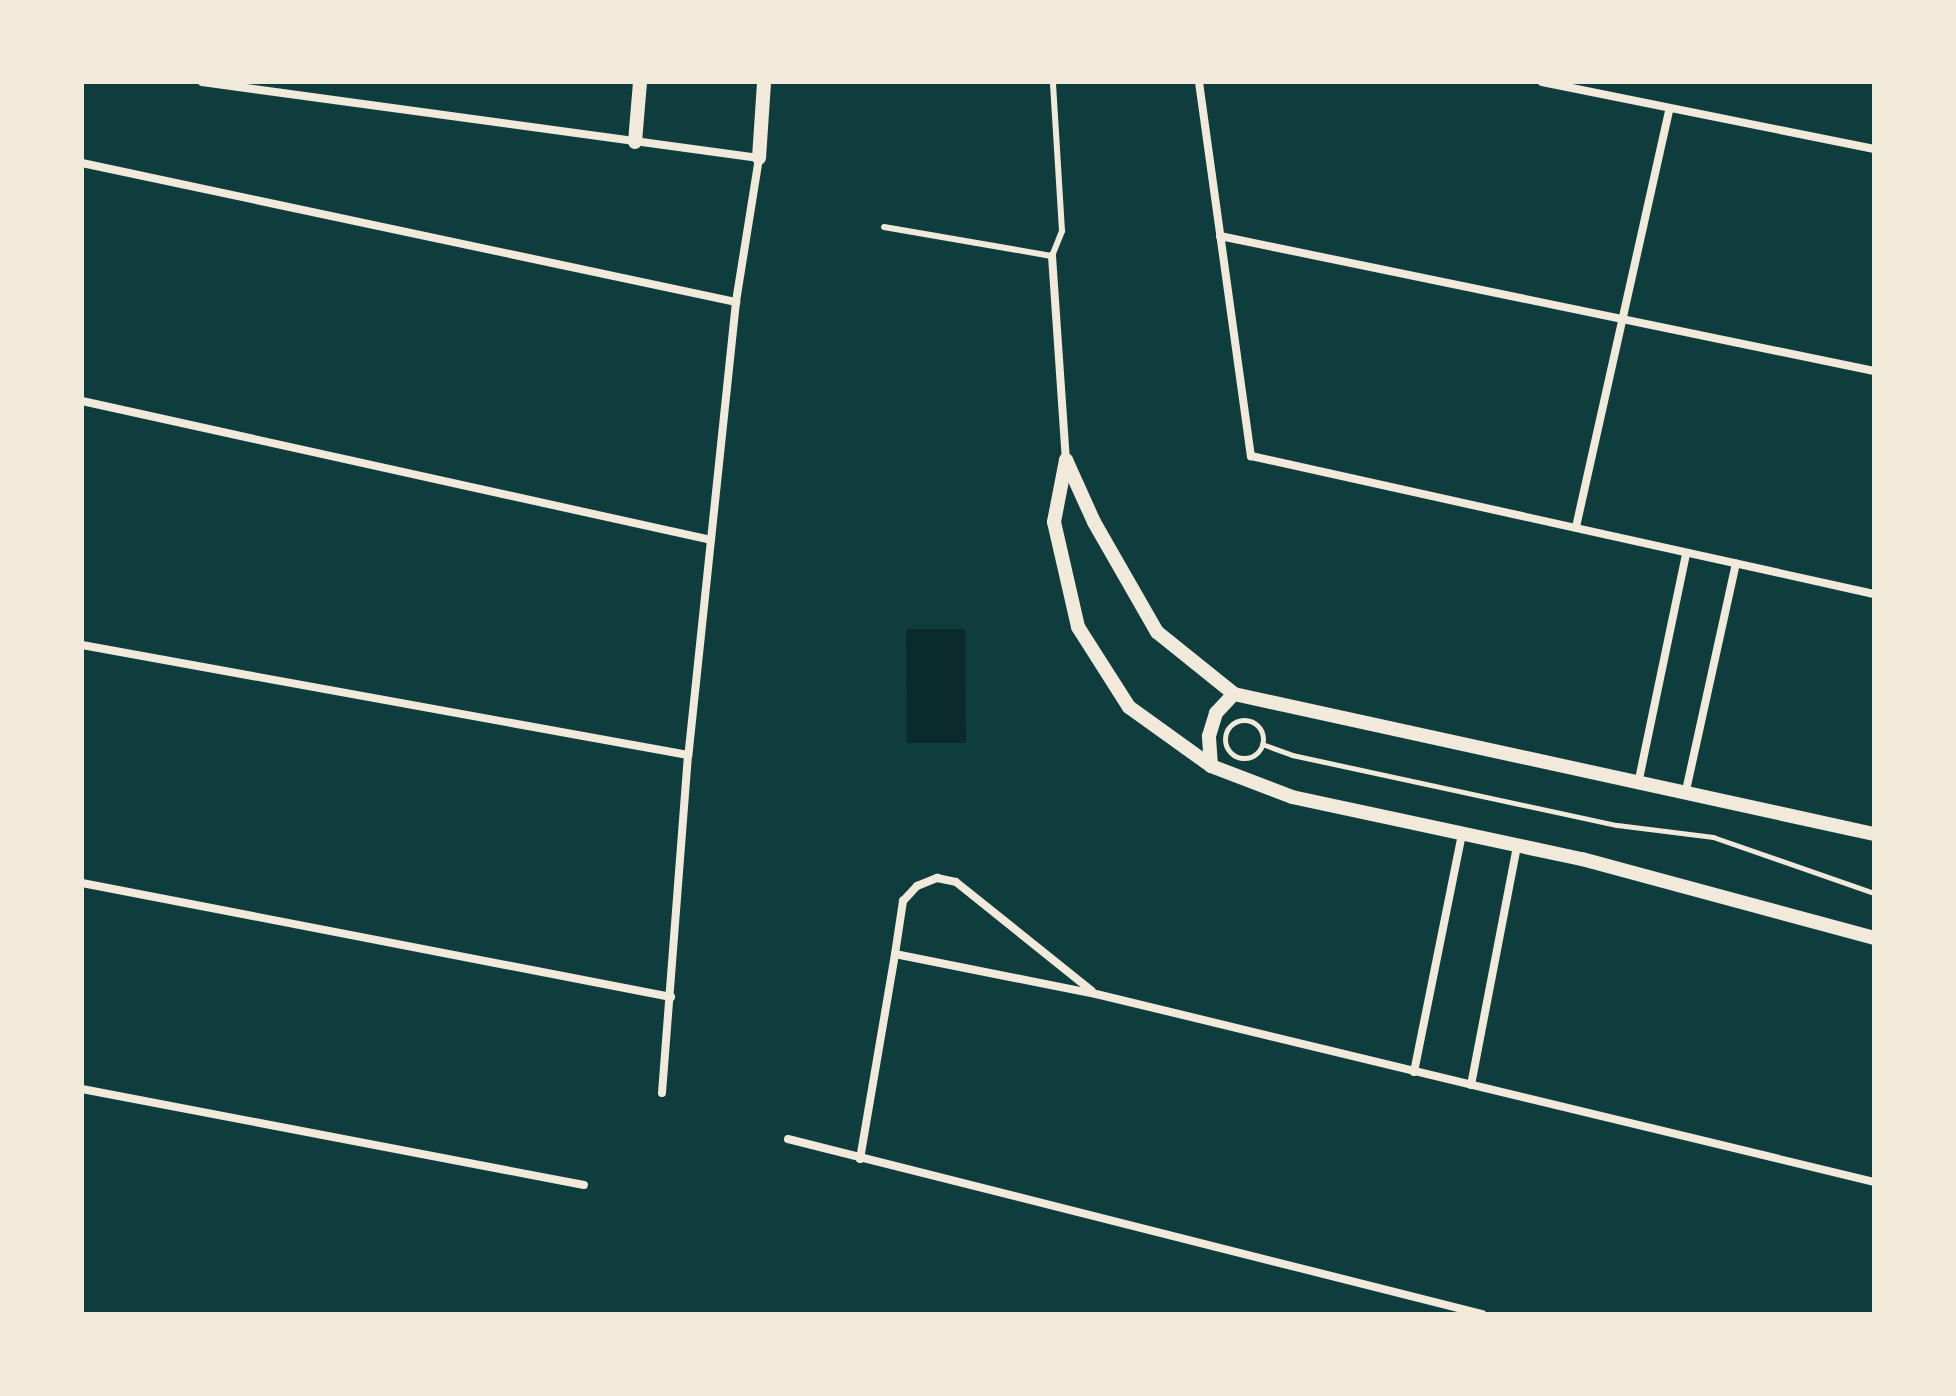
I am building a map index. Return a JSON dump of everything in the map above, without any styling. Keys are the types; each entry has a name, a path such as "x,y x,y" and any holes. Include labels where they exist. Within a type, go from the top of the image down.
{"street":[{"path":"202,82 759,158"},
{"path":"635,142 640,82"},
{"path":"662,1093 688,755 736,302 759,158 764,82"},
{"path":"1199,82 1251,456 1874,594"},
{"path":"1542,82 1874,149"},
{"path":"1576,527 1670,108"},
{"path":"82,163 736,302"},
{"path":"1220,236 1874,371"},
{"path":"1052,256 1066,460 1054,522 1078,627 1129,707 1211,766 1292,797 1582,859 1874,938"},
{"path":"82,401 711,540"},
{"path":"1066,460 1094,522 1157,632 1234,694 1638,785 1874,834"},
{"path":"1638,785 1686,554"},
{"path":"1685,795 1736,564"},
{"path":"82,645 688,755"},
{"path":"1211,766 1209,736 1216,713 1234,694"},
{"path":"1414,1072 1462,833"},
{"path":"1471,1085 1517,846"},
{"path":"860,1159 903,901 917,886 937,878 956,882 1096,994"},
{"path":"82,883 671,997"},
{"path":"895,954 1096,994 1874,1182"},
{"path":"82,1089 584,1185"},
{"path":"788,1139 1482,1314"}],"lane":[{"path":"884,227 1052,256 1062,231 1053,82"}],"path":[{"path":"1248,721 1261,732 1262,744 1249,758 1237,757 1227,749 1227,731 1235,722 1248,721"},
{"path":"1262,744 1292,755 1617,825 1713,837 1874,893"}],"water":[{"path":"906,629 965,629 966,743 907,743"}]}
